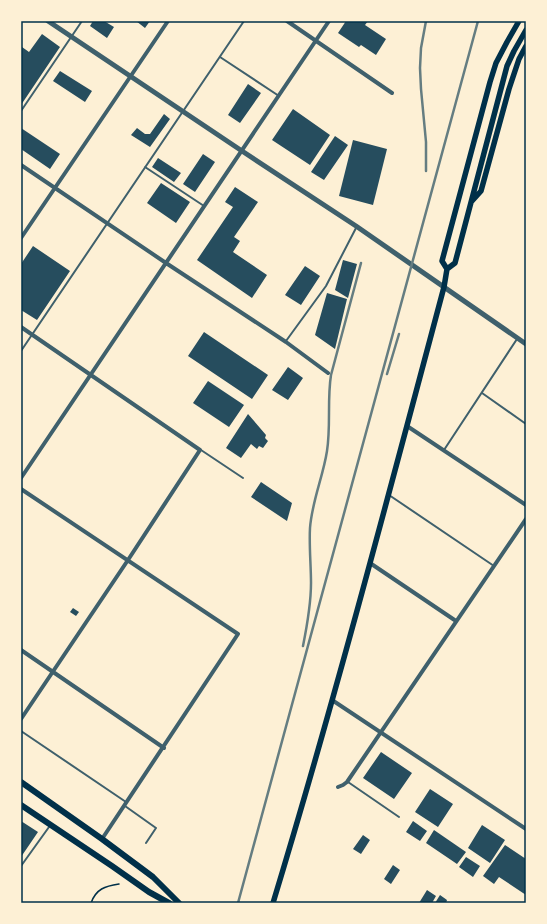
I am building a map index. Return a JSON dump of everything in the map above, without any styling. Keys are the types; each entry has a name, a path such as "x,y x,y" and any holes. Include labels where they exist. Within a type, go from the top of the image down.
{"main road":[{"path":"273,903 332,700 444,287 447,269 442,261 490,82 496,63 519,21"},
{"path":"447,269 455,263 507,66 526,30"},
{"path":"471,201 481,191 511,82 519,59 526,46"},
{"path":"21,782 153,877 179,903"},
{"path":"21,805 149,892 168,903"}],"street":[{"path":"48,21 356,226 526,344"},
{"path":"21,238 168,21"},
{"path":"287,21 392,93"},
{"path":"21,478 329,21"},
{"path":"21,165 286,342 328,373"},
{"path":"21,327 200,450 21,719"},
{"path":"407,426 526,505"},
{"path":"21,489 238,634 164,748 102,839"},
{"path":"338,786 347,782 526,519"},
{"path":"370,563 456,621"},
{"path":"21,650 164,748"},
{"path":"332,700 526,829"}],"lane":[{"path":"21,111 82,21"},
{"path":"21,351 244,21"},
{"path":"220,56 279,96"},
{"path":"145,167 204,206"},
{"path":"286,342 326,286 356,226"},
{"path":"444,450 518,338"},
{"path":"482,393 526,424"},
{"path":"200,450 243,478"},
{"path":"388,495 494,566"},
{"path":"21,731 126,804 156,828 146,843"},
{"path":"347,782 399,818"},
{"path":"21,866 50,825"}],"path":[{"path":"91,903 93,896 102,888 119,884"}],"building":[{"path":"93,21 104,21 114,27 107,38 90,26"},
{"path":"136,21 150,21 145,28"},
{"path":"346,21 368,21 365,25 386,39 376,55 361,45 359,47 338,33"},
{"path":"42,34 60,47 21,105 21,48 22,47 29,52"},
{"path":"60,71 92,91 85,102 53,81"},
{"path":"248,84 261,93 240,123 228,115"},
{"path":"293,109 330,135 310,165 272,140"},
{"path":"164,114 170,119 150,147 131,135 137,128 145,134 150,134"},
{"path":"21,128 60,154 50,169 21,149"},
{"path":"335,136 348,145 324,180 311,172"},
{"path":"353,140 387,149 373,205 339,196"},
{"path":"203,154 215,162 195,192 183,184"},
{"path":"158,158 181,173 174,182 152,167"},
{"path":"161,183 190,202 176,223 147,203"},
{"path":"235,187 258,202 234,237 240,241 233,252 267,275 252,298 197,260 233,207 225,202"},
{"path":"33,246 70,271 37,320 21,310 21,264"},
{"path":"343,260 357,264 348,298 335,290"},
{"path":"305,266 320,276 301,305 285,295"},
{"path":"327,293 347,299 335,349 315,335"},
{"path":"204,332 268,375 252,399 188,356"},
{"path":"288,367 303,378 288,400 272,390"},
{"path":"208,381 244,405 229,427 193,403"},
{"path":"248,414 266,435 265,438 268,441 263,448 259,446 257,449 251,444 241,458 226,448"},
{"path":"261,482 292,503 287,521 251,497"},
{"path":"73,608 79,612 76,616 70,612"},
{"path":"381,752 412,773 394,799 363,778"},
{"path":"430,789 453,804 438,827 415,812"},
{"path":"21,821 38,832 21,857"},
{"path":"413,821 427,831 420,841 406,832"},
{"path":"482,825 505,840 490,863 468,848"},
{"path":"434,830 466,852 457,864 426,843"},
{"path":"363,835 370,840 361,854 353,849"},
{"path":"505,845 526,859 526,895 499,877 494,884 483,876"},
{"path":"466,857 480,866 473,877 459,867"},
{"path":"393,865 400,870 391,884 384,879"},
{"path":"427,890 436,896 432,903 419,903"},
{"path":"440,895 447,900 446,903 435,903"}],"railway":[{"path":"426,21 421,48 420,68 426,142 426,171"},
{"path":"238,903 478,21"},
{"path":"303,646 311,591 311,518 327,451 331,375 361,263"},
{"path":"387,374 399,334"}]}
